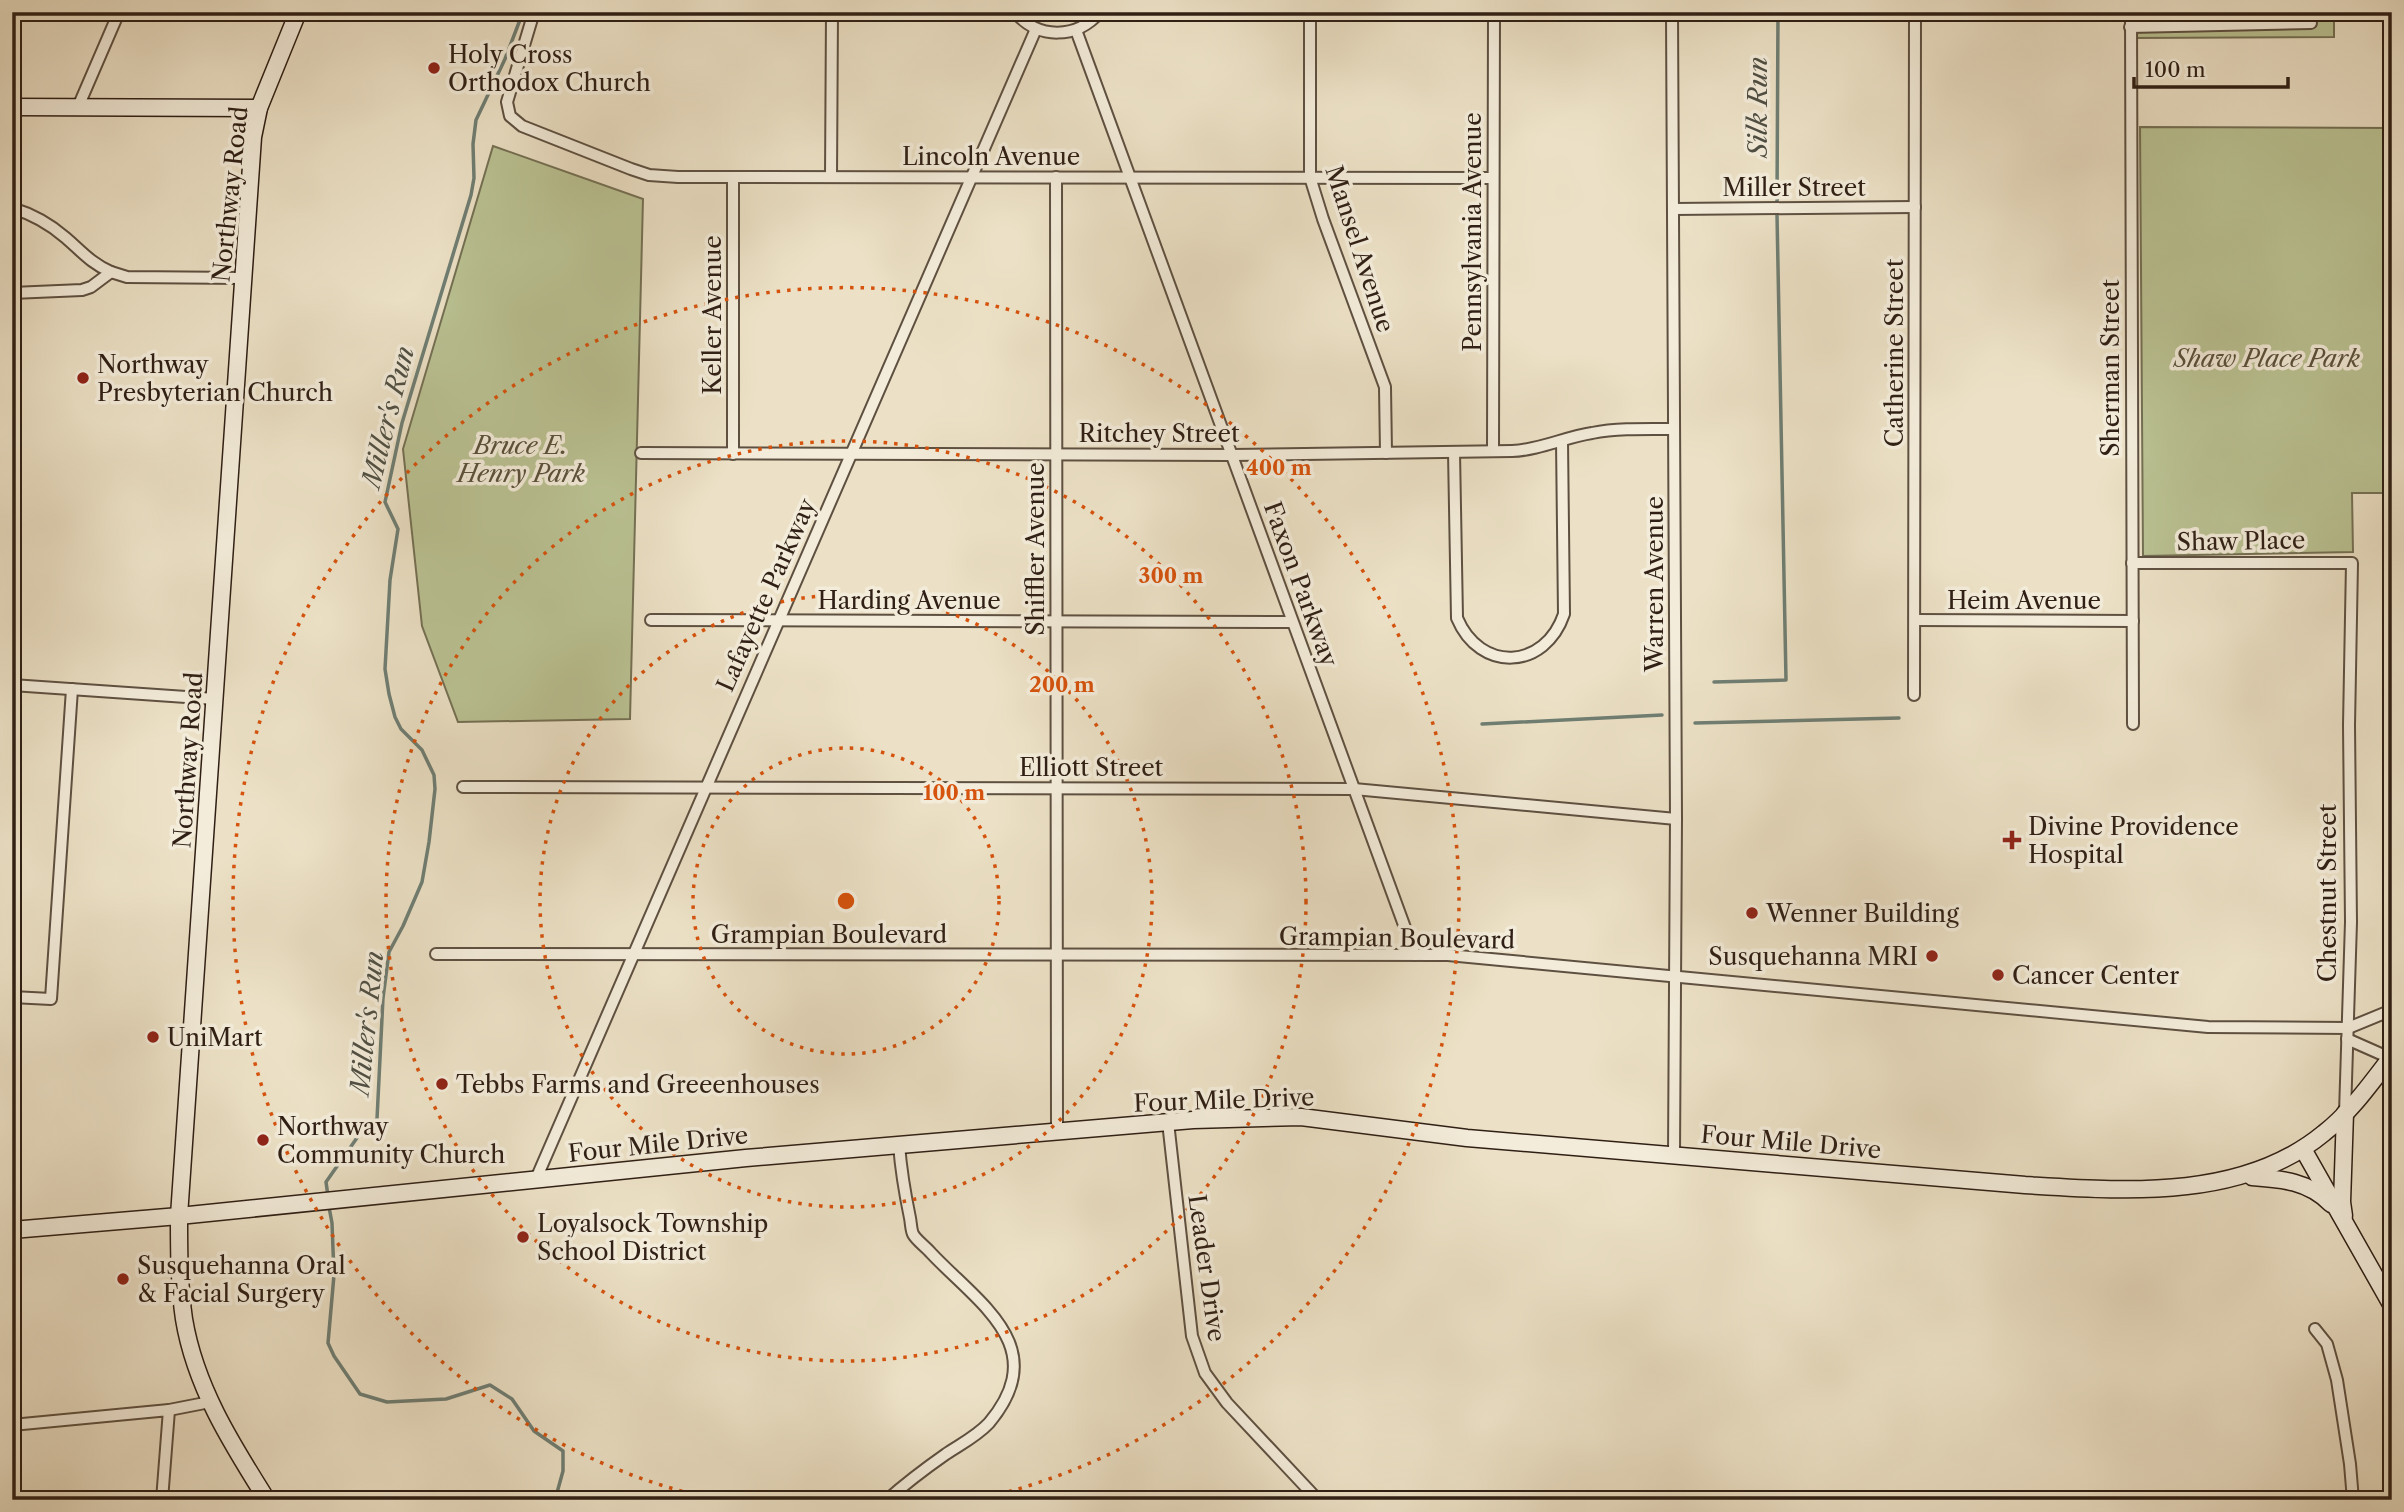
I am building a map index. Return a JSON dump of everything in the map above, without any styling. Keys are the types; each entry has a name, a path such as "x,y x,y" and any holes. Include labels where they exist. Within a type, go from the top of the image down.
{"street":[{"path":"78,107 119,12"},
{"name":"Northway Road","path":"267,1500 210,1402 190,1346 181,1288 179,1216 253,137 258,108 298,12"},
{"name":"Lincoln Avenue","path":"534,12 510,89 507,109 510,116 522,125 649,175 1493,178"},
{"path":"831,177 832,12"},
{"path":"1015,12 1036,29 1060,33 1088,24 1100,12"},
{"name":"Mansel Avenue","path":"1310,12 1310,177 1385,387 1385,453"},
{"name":"Pennsylvania Avenue","path":"1493,451 1494,12"},
{"name":"Warren Avenue","path":"1672,12 1676,819 1674,1155"},
{"name":"Catherine Street","path":"1914,695 1915,12"},
{"name":"Sherman Street","path":"2131,12 2133,724"},
{"path":"2130,27 2311,23"},
{"name":"Lafayette Parkway","path":"536,1179 1036,29"},
{"name":"Faxon Parkway","path":"1076,30 1415,955"},
{"path":"12,107 258,108"},
{"name":"Keller Avenue","path":"733,177 733,454"},
{"name":"Shiffler Avenue","path":"1056,177 1057,1132"},
{"name":"Miller Street","path":"1673,209 1915,207"},
{"path":"12,208 32,215 54,228 90,261 127,277 243,278"},
{"path":"12,293 82,290 111,272"},
{"name":"Ritchey Street","path":"641,453 1232,454 1522,451 1608,430 1674,429"},
{"path":"1454,452 1457,618 1471,641 1481,649 1497,656 1514,657 1528,655 1547,644 1560,626 1564,614 1562,441"},
{"name":"Shaw Place","path":"2132,563 2352,563"},
{"name":"Chestnut Street","path":"2345,1222 2342,1202 2351,922 2349,725 2352,563"},
{"name":"Harding Avenue","path":"651,620 1292,622"},
{"name":"Heim Avenue","path":"1914,620 2133,621"},
{"path":"12,685 215,699"},
{"path":"12,997 51,999 72,689"},
{"name":"Elliott Street","path":"463,787 1354,789 1676,819"},
{"name":"Grampian Boulevard","path":"436,954 1415,955 1473,957 2208,1027 2347,1034 2392,1010"},
{"path":"2347,1034 2391,1057"},
{"name":"Four Mile Drive","path":"12,1230 179,1216 899,1144 1264,1116 1301,1117 1467,1138 2025,1185 2106,1189 2190,1184 2238,1177 2267,1168 2303,1149 2345,1114 2391,1057"},
{"name":"Leader Drive","path":"1168,1122 1188,1315 1197,1354 1205,1373 1227,1402 1318,1500"},
{"path":"887,1500 908,1481 987,1425 1004,1403 1012,1379 1013,1365 1004,1327 984,1303 913,1235 899,1144"},
{"path":"2303,1149 2392,1306"},
{"path":"2238,1177 2283,1180 2309,1187 2329,1201 2345,1222"},
{"path":"2315,1329 2327,1344 2337,1380 2353,1500"},
{"path":"12,1425 169,1410 210,1402"},
{"path":"162,1500 169,1410"}],"green space":[{"path":"2133,12 2334,12 2334,37 2133,38"},
{"name":"Shaw Place Park","path":"2140,127 2392,128 2392,493 2352,493 2353,552 2143,556"},
{"name":"Bruce E. Henry Park","path":"493,146 643,199 630,719 458,722 422,626 403,449"}],"waterway":[{"name":"Miller's Run","path":"328,1196 326,1182 359,1135 377,1119 383,998 389,952 422,882 435,789 434,775 422,750 401,729 389,694 385,669 390,580 398,529 385,502 402,423 471,195 476,120 505,59 523,12"},
{"name":"Silk Run","path":"1777,201 1778,12"},
{"path":"1714,682 1786,680 1777,215"},
{"path":"1482,724 1662,715"},
{"path":"1695,723 1899,718"},
{"name":"Miller's Run","path":"329,1207 334,1275 328,1343 360,1394 387,1402 446,1399 490,1385 512,1399 534,1431 563,1451 563,1471 555,1500"}],"place":[{"name":"Holy Cross Orthodox Church","path":"434,68"},
{"name":"Northway Presbyterian Church","path":"83,378"},
{"name":"Divine Providence Hospital","path":"2012,840"},
{"name":"Wenner Building","path":"1752,913"},
{"name":"Susquehanna MRI","path":"1932,956"},
{"name":"Cancer Center","path":"1998,975"},
{"name":"UniMart","path":"153,1037"},
{"name":"Tebbs Farms and Greeenhouses","path":"442,1084"},
{"name":"Northway Community Church","path":"263,1140"},
{"name":"Loyalsock Township School District","path":"523,1237"},
{"name":"Susquehanna Oral & Facial Surgery","path":"123,1279"}]}
